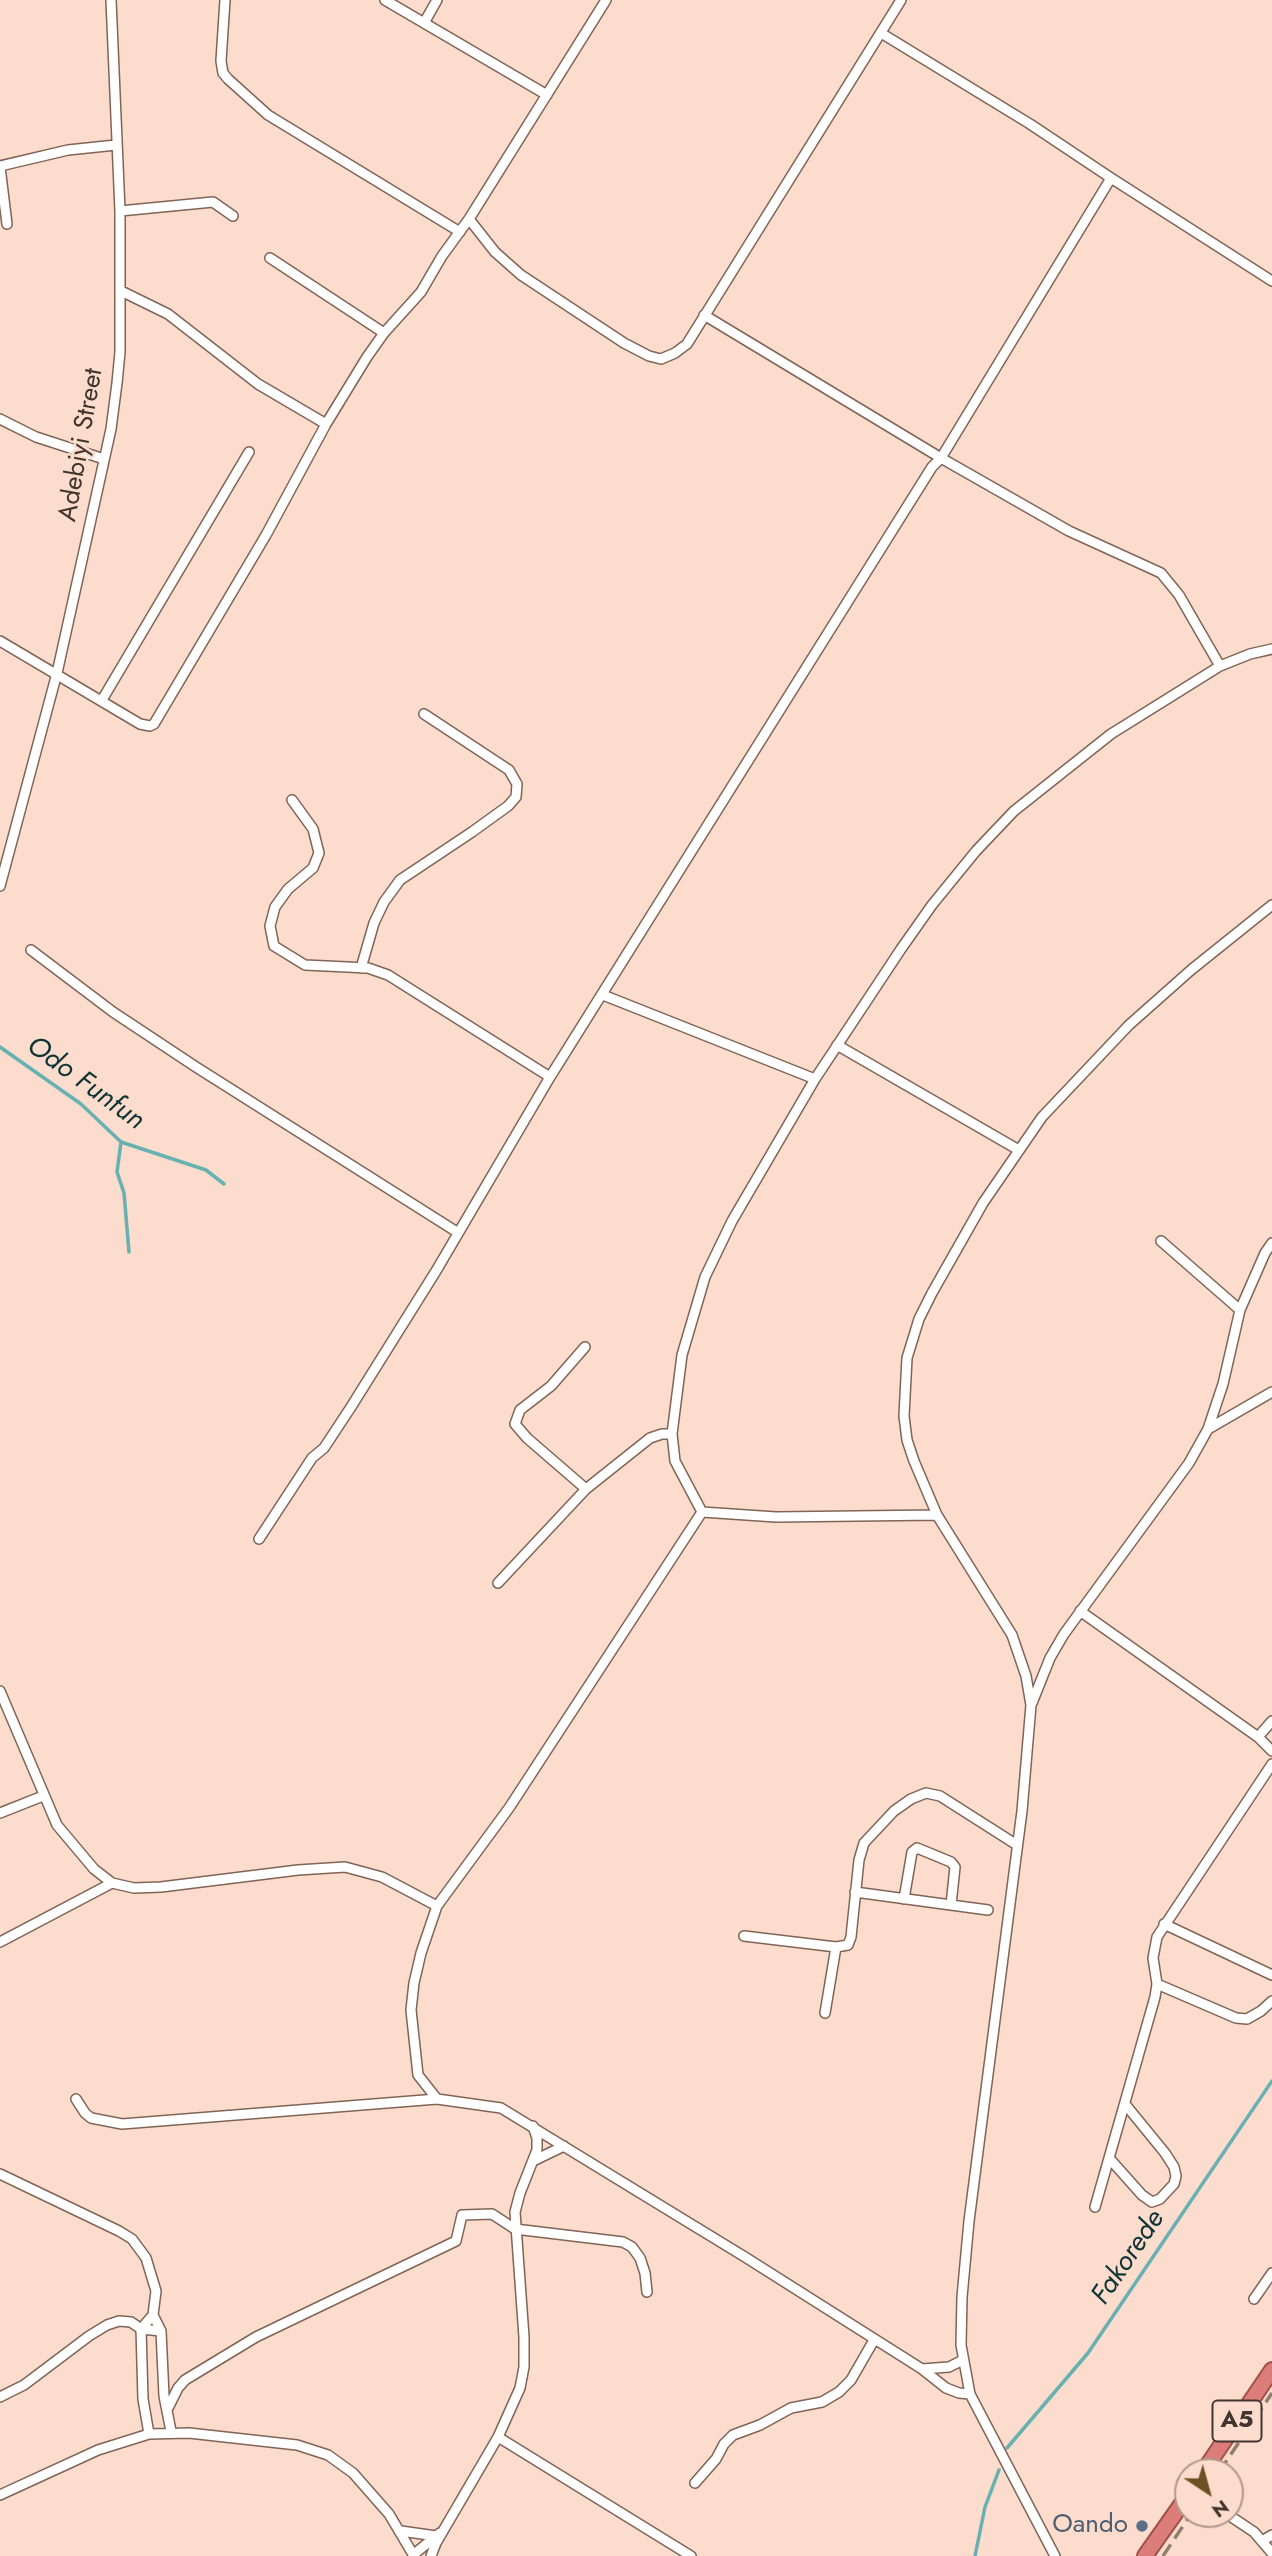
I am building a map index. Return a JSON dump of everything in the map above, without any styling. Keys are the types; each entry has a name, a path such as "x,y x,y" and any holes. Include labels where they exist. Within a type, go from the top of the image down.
{"highway":[{"name":"A5","path":"1212,2458 1272,2370"},
{"path":"1145,2556 1174,2515"}],"street":[{"name":"Adebiyi Street","path":"0,886 57,673 104,459 117,383 121,291 120,211 111,0"},
{"path":"225,0 221,61 223,73 228,79 268,115 460,232"},
{"path":"385,0 547,95"},
{"path":"424,23 436,0"},
{"path":"0,641 139,724 150,726 157,720 367,357 384,333 421,292 606,0"},
{"path":"469,219 495,252 521,275 649,356 661,359 675,353 687,344 901,0"},
{"path":"881,33 1030,124 1272,281"},
{"path":"7,224 0,166 68,150 116,145"},
{"path":"259,1539 312,1458 324,1447 351,1407 436,1271 550,1077 932,467 941,458 1111,178"},
{"path":"120,211 213,202 233,216"},
{"path":"270,258 384,333"},
{"path":"121,291 168,314 258,384 326,424"},
{"path":"704,315 941,458 1088,541 1161,573 1179,595 1220,666"},
{"path":"0,419 36,437 104,459"},
{"path":"102,700 249,452"},
{"path":"702,1512 675,1461 672,1434 682,1355 705,1277 739,1210 837,1045 932,905 976,850 1014,811 1111,734 1220,666 1272,649"},
{"path":"361,968 374,923 384,902 400,880 472,832 516,797 517,784 509,770 424,714"},
{"path":"292,800 313,829 319,853 313,868 288,889 275,907 270,926 274,946 305,965 361,968 388,975 550,1077"},
{"path":"1055,2556 970,2394 963,2360 962,2297 968,2234 1017,1845 1031,1705 1026,1676 1012,1635 937,1515 907,1440 904,1416 907,1358 919,1319 932,1293 983,1203 1017,1149 1042,1117 1129,1024 1272,905"},
{"path":"31,950 113,1012 457,1232"},
{"path":"603,995 816,1079"},
{"path":"837,1045 1017,1149"},
{"path":"1161,1241 1240,1310"},
{"path":"1031,1705 1050,1658 1080,1611 1189,1463 1208,1429 1223,1384 1240,1310 1272,1243"},
{"path":"585,1348 551,1386 520,1410 515,1424 527,1438 586,1489"},
{"path":"1208,1429 1272,1392"},
{"path":"498,1583 586,1489 650,1438 672,1434"},
{"path":"702,1512 776,1517 937,1515"},
{"path":"437,2099 418,2075 411,2010 421,1953 437,1906 509,1808 702,1512"},
{"path":"1080,1611 1258,1737 1272,1751"},
{"path":"0,1691 57,1825 94,1869 112,1883 134,1888 161,1887 345,1867 382,1877 437,1906"},
{"path":"1258,1737 1272,1721"},
{"path":"1095,2207 1157,1984 1153,1958 1157,1937 1272,1764"},
{"path":"744,1936 845,1947 850,1941 864,1843 894,1811 911,1798 926,1793 940,1796 1017,1845"},
{"path":"0,1813 43,1796"},
{"path":"904,1899 912,1852 918,1848 951,1862 955,1867 951,1905"},
{"path":"0,1942 112,1883"},
{"path":"855,1892 988,1910"},
{"path":"1164,1924 1272,1975"},
{"path":"825,2014 836,1947"},
{"path":"1157,1984 1236,2018 1247,2019 1272,2001"},
{"path":"76,2099 91,2118 122,2124 437,2099 500,2108 922,2369 946,2388 970,2394"},
{"path":"1109,2158 1142,2195 1152,2202 1160,2199 1174,2185 1174,2167 1125,2104"},
{"path":"431,2556 439,2534 498,2437 520,2388 524,2367 524,2337 515,2212 537,2150 533,2126"},
{"path":"534,2161 564,2146"},
{"path":"0,2174 62,2202 132,2239 146,2258 156,2291 153,2315 160,2331 164,2396 171,2431"},
{"path":"167,2410 178,2388 186,2380 223,2356 256,2337 456,2241 462,2215 492,2214 515,2229 623,2242 632,2247 640,2258 647,2292"},
{"path":"1254,2299 1272,2273"},
{"path":"149,2434 143,2399 141,2329 153,2315"},
{"path":"0,2397 24,2385 107,2325 131,2322 141,2329 160,2331"},
{"path":"695,2483 733,2435 760,2425 791,2408 822,2402 839,2392 851,2380 874,2340"},
{"path":"922,2369 949,2367 963,2360"},
{"path":"0,2495 98,2450 149,2434 171,2431 318,2450 354,2473 389,2514 413,2555 439,2534"},
{"path":"498,2437 691,2556"},
{"path":"1244,2527 1272,2553"},
{"path":"401,2532 439,2534"},
{"path":"1262,2541 1272,2535"}],"waterway":[{"name":"Odo Funfun","path":"0,1047 81,1104 121,1142 206,1170 224,1184"},
{"path":"121,1142 117,1172 124,1193 129,1252"},
{"name":"Fakorede","path":"1007,2448 1088,2353 1272,2081"},
{"name":"Fakorede","path":"975,2556 985,2507 999,2470"}],"railway":[{"path":"1228,2458 1272,2393"},
{"path":"1163,2556 1182,2528"}],"place":[{"name":"Oando","path":"1142,2526"}]}
